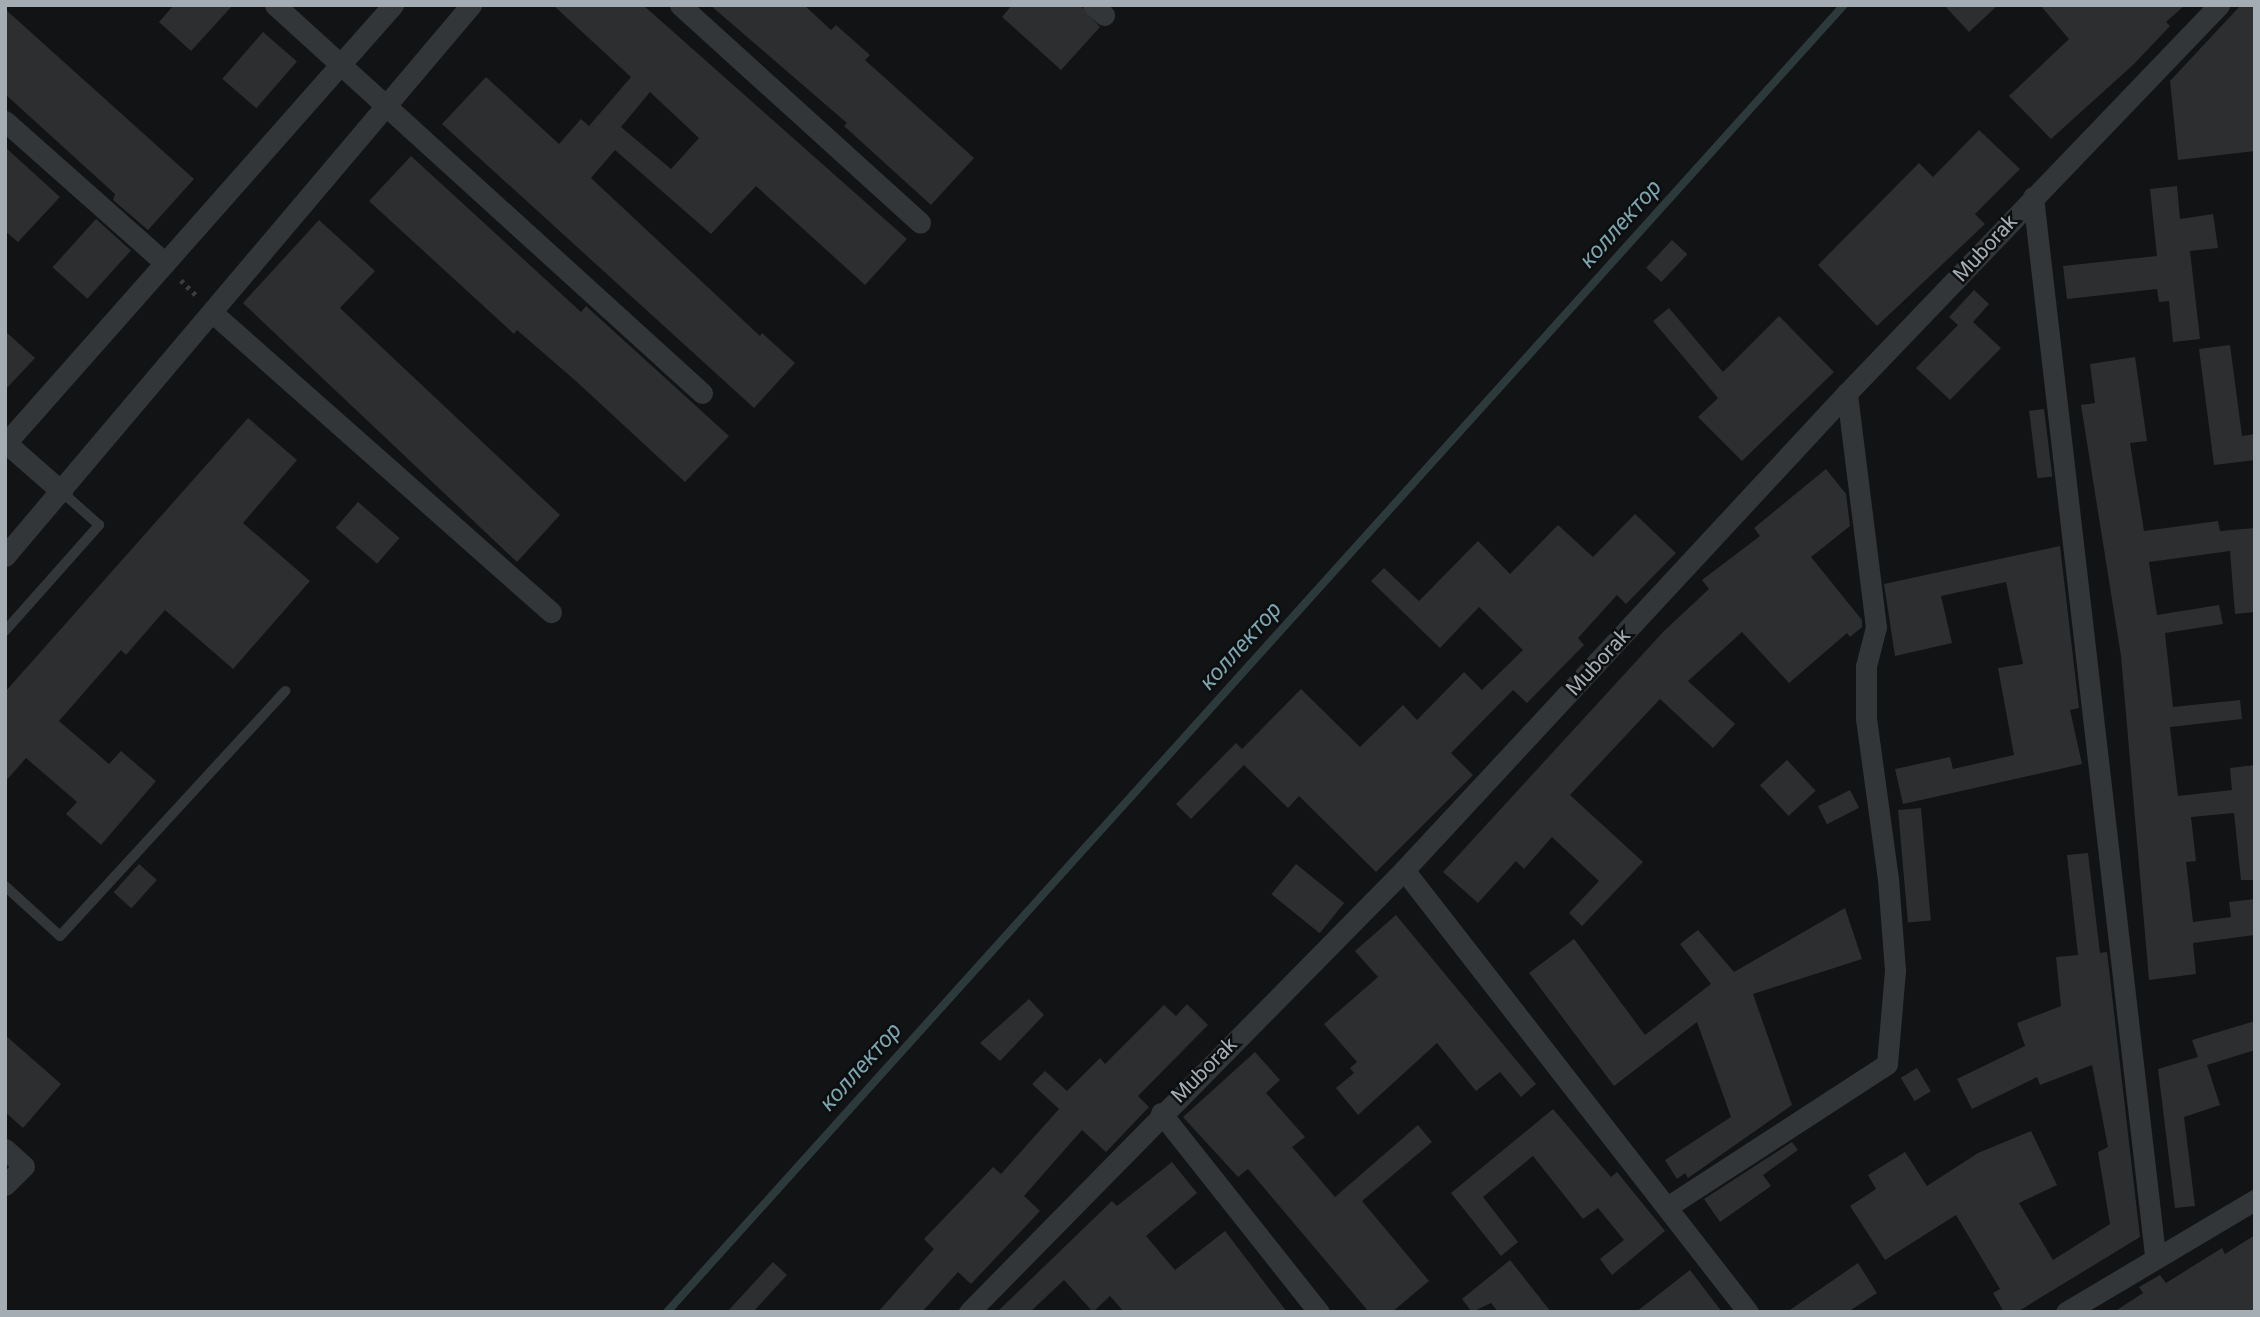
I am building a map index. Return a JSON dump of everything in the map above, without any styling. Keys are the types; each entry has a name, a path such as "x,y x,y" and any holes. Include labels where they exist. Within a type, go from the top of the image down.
{"street":[{"path":"275,5 702,393"},
{"path":"62,492 6,443 393,5"},
{"path":"5,556 214,314 471,5"},
{"path":"680,5 920,223"},
{"name":"Muborak","path":"969,1312 1160,1113 1404,870 1847,393 2219,5"},
{"path":"5,121 165,263"},
{"path":"2033,197 2155,1255"},
{"path":"214,314 551,612"},
{"path":"1667,1207 1886,1064 1895,970 1888,879 1866,718 1866,666 1876,627 1847,393"},
{"path":"1404,870 1748,1312"},
{"path":"1160,1113 1319,1312"},
{"path":"5,1149 24,1166 5,1185"},
{"path":"2066,1312 2155,1255 2255,1200"}],"lane":[{"path":"5,631 99,526 62,492"},
{"path":"5,886 60,936 285,691"}],"path":[{"path":"165,263 214,314"}],"building":[{"path":"174,5 233,5 191,51 159,22"},
{"path":"553,5 643,5 907,239 865,285 756,186 711,234 615,150 591,178 760,336 762,333 795,363 754,408 442,124 486,77 559,144 581,119 589,126 631,77","holes":["650,92 699,138 671,169 621,127"]},
{"path":"710,5 804,5 831,30 836,25 870,55 865,60 974,158 931,205 844,126 847,123"},
{"path":"1012,5 1080,5 1100,27 1061,70 1002,17"},
{"path":"1944,5 1998,5 1969,32"},
{"path":"2040,5 2185,5 2166,22 2170,26 2134,64 2051,139 2009,96 2069,39"},
{"path":"2241,5 2255,5 2255,151 2178,160 2170,81"},
{"path":"5,9 194,179 148,230 113,200 115,194 5,94"},
{"path":"263,32 297,62 256,108 222,79"},
{"path":"1979,130 2020,169 1975,214 1985,224 1877,326 1818,265 1919,163 1933,177"},
{"path":"5,147 60,197 18,242 5,231"},
{"path":"411,156 581,312 586,306 729,436 685,482 517,330 514,334 369,201"},
{"path":"2177,186 2180,219 2213,214 2218,248 2190,251 2200,339 2173,342 2169,301 2159,302 2157,289 2067,299 2063,266 2157,256 2150,189"},
{"path":"96,219 131,250 87,299 53,267"},
{"path":"319,220 375,271 340,308 560,515 517,562 243,303"},
{"path":"1672,240 1687,254 1661,282 1646,268"},
{"path":"1974,290 1989,304 1973,322 2001,348 1950,400 1916,368 1958,325 1949,317"},
{"path":"1669,308 1723,372 1779,316 1834,372 1742,461 1698,417 1718,398 1653,321"},
{"path":"5,331 35,358 5,390"},
{"path":"2230,345 2242,436 2255,434 2255,460 2214,465 2199,349"},
{"path":"2135,357 2147,441 2130,443 2144,531 2218,521 2220,531 2255,528 2255,612 2235,614 2230,551 2149,562 2157,615 2219,605 2223,624 2165,633 2173,707 2240,700 2242,719 2170,727 2178,796 2232,790 2230,768 2255,765 2255,880 2241,880 2234,813 2191,817 2196,861 2186,862 2193,922 2231,917 2229,902 2255,899 2255,935 2193,943 2196,974 2149,980 2121,656 2081,405 2095,403 2090,364"},
{"path":"2044,409 2052,476 2037,478 2029,411"},
{"path":"248,418 297,460 243,523 310,581 233,669 165,610 126,655 121,650 59,721 109,764 121,751 156,781 101,845 66,814 77,802 26,758 5,782 5,692"},
{"path":"1826,469 1846,494 1850,526 1811,557 1862,620 1862,627 1850,637 1847,633 1789,683 1742,632 1688,681 1735,724 1713,748 1660,699 1570,795 1643,862 1582,926 1569,913 1599,881 1552,837 1524,869 1516,861 1478,903 1443,872 1664,631 1709,589 1702,580 1760,536 1754,528"},
{"path":"358,502 400,538 377,564 336,528"},
{"path":"1635,514 1676,553 1626,604 1617,595 1578,638 1584,645 1527,703 1513,690 1451,753 1473,775 1376,872 1299,796 1288,808 1244,765 1191,819 1176,804 1236,743 1242,749 1301,689 1360,747 1403,705 1417,720 1464,672 1482,690 1523,650 1479,607 1440,648 1371,581 1384,568 1419,601 1478,541 1510,574 1558,525 1593,557"},
{"path":"2060,546 2079,708 2070,710 2082,764 1903,804 1895,769 1950,757 1953,769 2014,755 1998,668 2023,664 2006,582 1941,596 1952,643 1895,656 1884,584"},
{"path":"1787,760 1816,791 1789,816 1760,785"},
{"path":"1850,790 1859,808 1827,824 1818,806"},
{"path":"1921,808 1931,921 1908,923 1898,810"},
{"path":"2088,853 2100,953 2107,952 2140,1237 2017,1312 2004,1312 1993,1293 2000,1289 1956,1215 1885,1260 1850,1206 1876,1189 1868,1175 1905,1152 1927,1186 1978,1153 2031,1131 2057,1185 2019,1203 2053,1260 2110,1224 2098,1152 2108,1147 2092,1065 2040,1085 2037,1077 1972,1109 1957,1079 2025,1046 2017,1023 2061,1006 2056,957 2078,955 2067,855"},
{"path":"139,864 157,880 131,908 114,892"},
{"path":"1296,864 1344,903 1320,933 1271,894"},
{"path":"1845,908 1862,959 1753,994 1792,1105 1688,1178 1685,1173 1677,1179 1665,1160 1731,1117 1697,1022 1614,1086 1529,973 1574,939 1645,1035 1711,984 1680,944 1698,930 1734,972"},
{"path":"1396,915 1536,1084 1521,1097 1500,1072 1476,1091 1437,1043 1358,1115 1336,1088 1354,1073 1350,1068 1357,1062 1324,1024 1378,977 1355,951"},
{"path":"1029,999 1044,1015 1000,1061 980,1043"},
{"path":"1187,1004 1208,1025 1138,1096 1149,1107 1106,1152 1082,1130 1024,1196 1040,1211 971,1284 958,1272 922,1312 878,1312 934,1249 924,1239 993,1167 1001,1174 1059,1109 1032,1084 1045,1071 1067,1091 1100,1058 1105,1064 1164,1005 1176,1016"},
{"path":"2255,1021 2255,1050 2207,1065 2220,1105 2184,1117 2195,1206 2175,1208 2158,1069 2198,1057 2192,1040"},
{"path":"5,1035 61,1084 23,1128 5,1112"},
{"path":"1255,1052 1280,1080 1266,1093 1305,1137 1292,1147 1335,1197 1418,1125 1432,1142 1362,1201 1429,1281 1392,1312 1369,1312 1248,1169 1238,1177 1183,1117"},
{"path":"1917,1068 1931,1091 1915,1101 1901,1078"},
{"path":"1553,1109 1611,1177 1617,1172 1665,1231 1612,1275 1600,1259 1624,1240 1598,1208 1583,1219 1533,1156 1483,1197 1518,1242 1501,1256 1451,1193"},
{"path":"1792,1142 1798,1150 1763,1175 1771,1186 1720,1222 1704,1199"},
{"path":"1172,1162 1197,1193 1146,1236 1175,1270 1225,1231 1287,1312 1124,1312 1110,1296 1093,1312 1064,1280 1030,1312 997,1312 1112,1201 1117,1206"},
{"path":"2255,1235 2255,1312 2114,1312 2143,1293 2139,1287 2160,1275 2166,1283 2222,1248 2225,1254"},
{"path":"1510,1260 1551,1312 1498,1312 1491,1303 1472,1312 1462,1299"},
{"path":"773,1262 787,1275 753,1312 727,1312"},
{"path":"1858,1263 1877,1293 1848,1312 1787,1312"},
{"path":"1690,1270 1722,1312 1636,1312"}],"waterway":[{"name":"коллектор","path":"667,1312 1844,5"}]}
